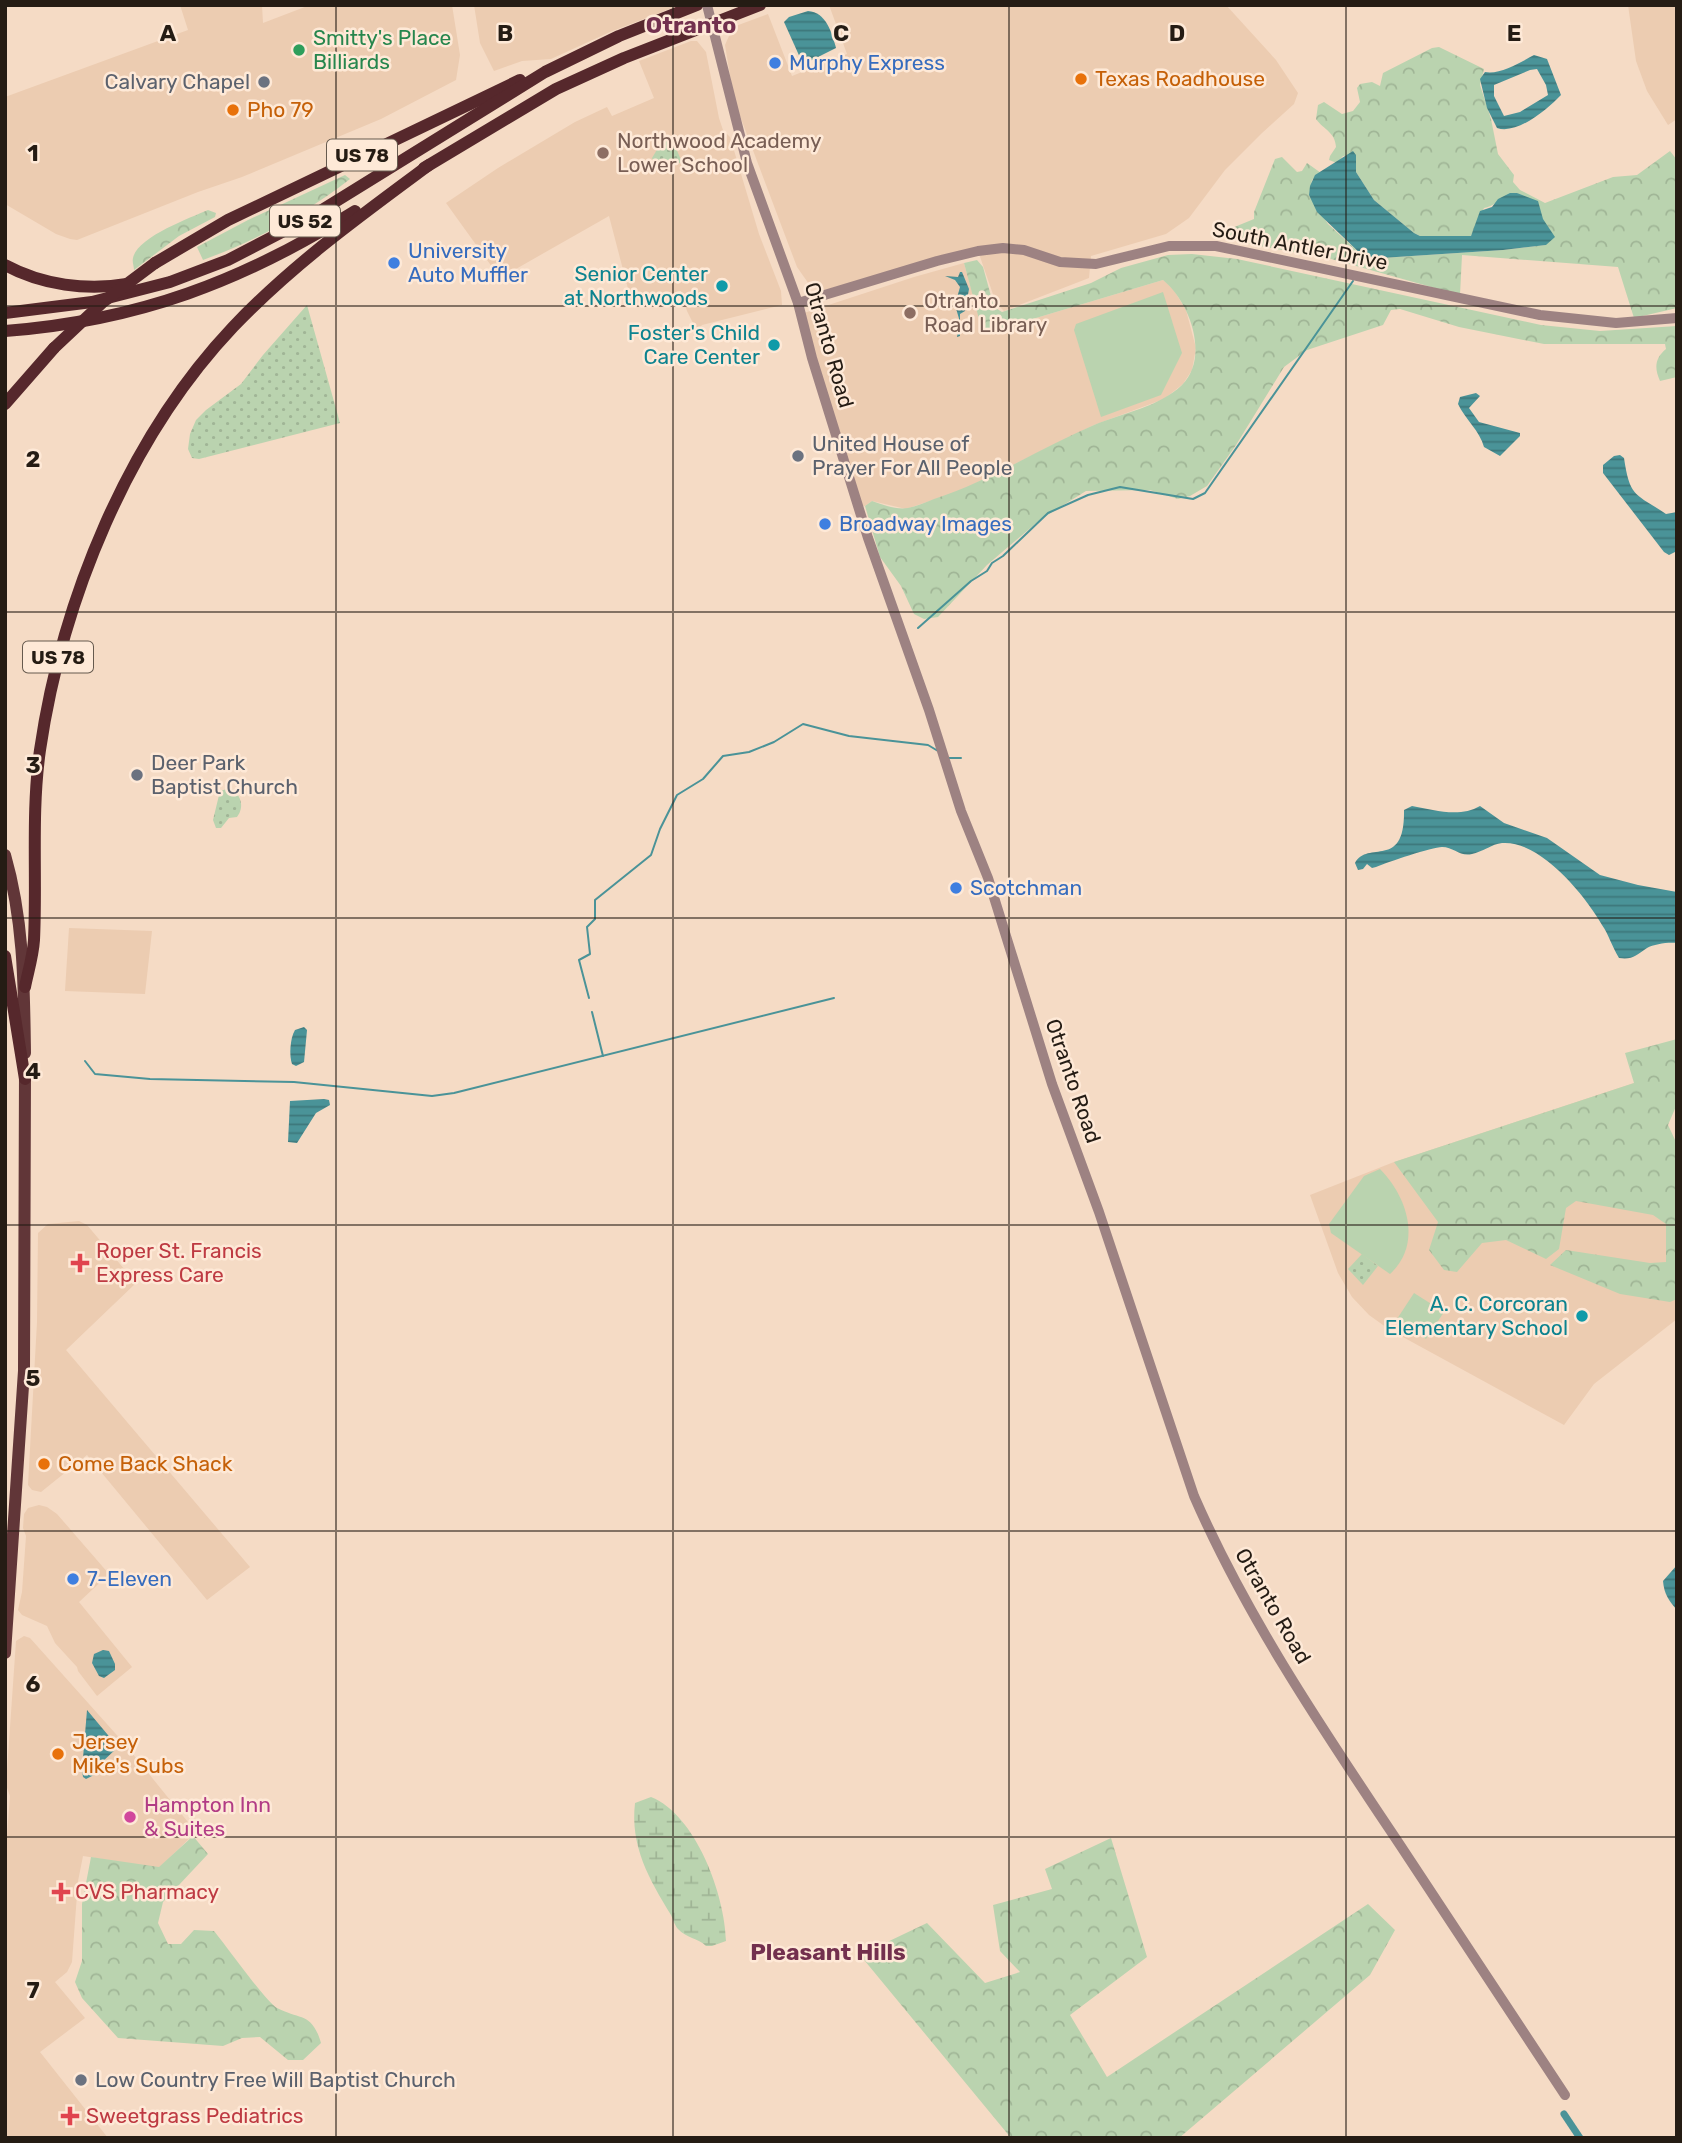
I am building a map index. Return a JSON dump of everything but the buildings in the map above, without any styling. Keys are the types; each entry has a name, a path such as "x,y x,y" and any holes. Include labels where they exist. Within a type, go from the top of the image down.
{"highway":[{"name":"US 52","path":"5,313 92,302 170,282 258,246 309,218 545,72 619,36 697,5"},
{"name":"US 52","path":"5,331 95,319 175,300 220,282 319,234 556,89 624,58 760,5"},
{"name":"US 78","path":"5,404 54,348 103,302 197,237 261,203 534,73 575,57"},
{"name":"US 78","path":"25,987 34,943 36,799 49,695 64,632 86,570 125,481 171,406 231,329 316,250 429,165"},
{"path":"5,265 50,282 109,287 138,283 258,246"},
{"name":"US 78","path":"5,956 25,1079"}],"main road":[{"path":"5,855 17,910 25,987"},
{"name":"US 78","path":"5,1653 24,1361 25,987"}],"street":[{"name":"Otranto Road","path":"707,5 747,163 798,303 812,358 868,538 922,690 961,811 988,878 1052,1084 1099,1212 1194,1496 1250,1609 1322,1727 1565,2095"},
{"name":"South Antler Drive","path":"798,303 978,251 1003,248 1024,250 1060,262 1096,264 1169,246 1192,245 1216,246 1540,315 1616,323 1677,318"}],"shaded area":[{"path":"180,5 262,5 263,23 310,5 452,5 460,55 456,80 381,119 242,177 77,240 56,234 5,204 5,97 188,30"},
{"path":"474,5 680,5 610,32 551,59 522,61 494,71 480,43"},
{"path":"829,5 1226,5 1276,60 1298,93 1294,104 1225,170 1189,218 1166,234 1091,256 1089,278 1004,311 996,303 977,248 824,290 811,287 797,267 734,100 725,45 733,27 768,14 792,76 847,54"},
{"path":"1628,5 1677,5 1677,119 1668,125 1647,91 1636,61"},
{"path":"697,41 706,52 719,118 723,130 730,137 759,234 781,291 782,305 702,325 697,331 681,291 632,304 609,216 500,278 446,203 575,122 607,107 612,116 654,98 639,61"},
{"path":"964,263 983,330 996,330 1163,280 1172,287 1186,310 1196,348 1192,370 1183,384 1164,399 1094,425 960,491 906,509 872,501 858,507 801,314"},
{"path":"69,928 152,931 145,994 65,991"},
{"path":"1634,1083 1677,1219 1677,1319 1594,1384 1564,1425 1390,1330 1369,1315 1352,1297 1338,1273 1310,1195 1394,1162"},
{"path":"79,1221 87,1225 136,1283 66,1350 250,1567 207,1600 87,1455 41,1492 32,1490 28,1485 37,1322 38,1233 48,1224"},
{"path":"39,1505 57,1514 109,1574 79,1602 132,1667 97,1696 77,1667 55,1643 47,1626 22,1615 18,1610 26,1536 23,1528 24,1514 28,1508"},
{"path":"24,1636 30,1638 123,1742 196,1832 159,1868 83,1856 78,1881 72,1962 67,1972 55,1982 85,2018 40,2052 108,2138 5,2138 5,1860 10,1796 6,1785 16,1641"}],"green space":[{"path":"1439,47 1484,69 1480,85 1498,154 1514,175 1513,182 1520,190 1545,203 1613,177 1637,175 1670,151 1677,160 1677,308 1634,318 1618,267 1462,255 1460,295 1331,259 1244,243 1225,236 1232,228 1254,219 1254,212 1275,159 1282,157 1297,172 1302,171 1307,163 1321,173 1312,180 1309,195 1328,224 1366,259 1546,245 1547,226 1517,193 1507,195 1484,208 1471,236 1420,236 1374,200 1356,172 1356,155 1343,156 1337,163 1329,160 1336,147 1335,142 1316,119 1318,105 1324,102 1342,114 1353,111 1360,102 1357,88 1360,84 1372,82 1380,86 1383,73"},
{"path":"671,137 682,162 658,171 652,158 658,148 664,145 665,140"},
{"path":"345,175 350,179 298,215 242,244 203,260 197,247"},
{"path":"208,210 216,213 215,217 179,236 134,270 133,258 144,243 165,229"},
{"path":"1192,254 1237,259 1541,325 1600,331 1677,326 1677,377 1660,381 1658,376 1656,368 1666,349 1665,344 1544,344 1459,327 1400,309 1391,310 1383,325 1307,350 1284,367 1207,486 1190,496 1178,499 1150,490 1086,491 1041,519 987,565 938,617 924,619 914,614 901,586 880,557 865,506 872,501 895,508 908,508 955,492 1094,425 1163,399 1182,385 1195,360 1193,330 1188,316 1173,290 1163,280 996,330 982,330 964,263 977,260 983,267 994,307 1002,312 1091,283 1121,268 1168,255"},
{"path":"1163,292 1182,353 1161,395 1101,417 1074,330 1076,324"},
{"path":"307,305 340,423 199,459 192,458 188,449 196,420 241,384"},
{"path":"230,788 241,801 241,809 237,817 229,818 221,828 216,828 213,820 220,791"},
{"path":"1677,1039 1677,1104 1668,1125 1677,1144 1677,1299 1670,1302 1620,1294 1550,1265 1566,1250 1650,1263 1666,1262 1666,1224 1653,1215 1576,1201 1566,1208 1559,1249 1546,1259 1506,1240 1482,1243 1457,1272 1444,1270 1429,1250 1438,1222 1394,1162 1634,1083 1625,1053"},
{"path":"1380,1169 1398,1193 1408,1220 1406,1249 1390,1274 1331,1233 1329,1224 1364,1176"},
{"path":"1362,1254 1378,1266 1363,1285 1348,1269"},
{"path":"1414,1293 1444,1312 1426,1339 1397,1319"},
{"path":"651,1797 667,1806 682,1821 705,1858 720,1902 726,1941 706,1946 681,1932 655,1888 638,1848 634,1819 635,1803"},
{"path":"193,1836 208,1854 163,1902 158,1923 168,1944 181,1944 194,1930 214,1931 272,2004 285,2012 304,2018 314,2026 321,2043 303,2060 288,2060 260,2037 242,2038 223,2046 118,2038 82,1998 75,1982 82,1961 82,1904 91,1857 159,1867"},
{"path":"1111,1838 1147,1957 1070,2015 1107,2077 1368,1904 1395,1930 1370,1975 1179,2138 1011,2138 860,1955 927,1923 985,1983 1020,1972 1000,1951 993,1905 1052,1889 1045,1869"}],"water":[{"path":"808,11 824,19 836,48 808,62 802,62 784,22 789,17"},
{"path":"1534,55 1547,59 1561,95 1523,124 1514,128 1497,128 1487,108 1480,79 1485,72 1504,70","holes":["1537,69 1548,95 1520,112 1504,116 1494,96 1494,85 1530,70"]},
{"path":"1353,151 1356,155 1356,172 1374,200 1420,236 1471,236 1480,211 1492,207 1498,199 1510,193 1517,193 1538,201 1543,219 1555,237 1546,245 1366,259 1317,212 1309,195 1315,175"},
{"path":"960,272 969,289 965,311 960,314 960,322 955,305 960,287 955,280 945,276 958,277"},
{"path":"1476,393 1480,396 1469,408 1479,422 1520,433 1500,456 1484,447 1458,404 1460,397"},
{"path":"1620,455 1624,458 1632,488 1641,498 1666,514 1677,512 1677,551 1669,555 1664,552 1603,473 1603,465 1614,456"},
{"path":"1412,806 1464,812 1480,806 1504,823 1547,838 1600,875 1677,892 1677,943 1657,944 1631,958 1619,958 1607,933 1573,885 1546,860 1517,844 1502,843 1468,855 1442,847 1372,868 1367,864 1358,870 1355,863 1361,856 1385,850 1399,841 1404,810"},
{"path":"304,1027 307,1030 304,1062 296,1066 291,1061 292,1038 295,1030"},
{"path":"329,1100 330,1105 316,1113 297,1143 288,1142 290,1101"},
{"path":"1677,1565 1677,1610 1667,1597 1663,1581"},
{"path":"103,1650 109,1651 115,1664 115,1670 104,1678 99,1676 92,1663 94,1654"},
{"path":"87,1710 118,1747 99,1765 92,1776 86,1779 82,1770"}],"waterway":[{"path":"918,628 971,581 987,571 992,563 1003,556 1048,513 1088,495 1120,487 1193,499 1205,493 1353,281"},
{"path":"589,998 579,960 590,954 587,927 595,919 595,900 651,855 677,795 703,779 723,756 749,752 774,742 803,724 849,736 928,745 938,751"},
{"path":"948,758 961,758"},
{"path":"85,1061 95,1074 150,1079 294,1082 432,1096 454,1093 834,998"},
{"path":"592,1012 603,1056"},
{"path":"1564,2114 1580,2138"}],"place":[{"name":"Smitty's Place Billiards","path":"299,50"},
{"name":"Murphy Express","path":"775,63"},
{"name":"Texas Roadhouse","path":"1081,79"},
{"name":"Calvary Chapel","path":"264,82"},
{"name":"Pho 79","path":"233,110"},
{"name":"Northwood Academy Lower School","path":"603,153"},
{"name":"University Auto Muffler","path":"394,263"},
{"name":"Senior Center at Northwoods","path":"722,286"},
{"name":"Otranto Road Library","path":"910,313"},
{"name":"Foster's Child Care Center","path":"774,345"},
{"name":"United House of Prayer For All People","path":"798,456"},
{"name":"Broadway Images","path":"825,524"},
{"name":"Deer Park Baptist Church","path":"137,775"},
{"name":"Scotchman","path":"956,888"},
{"name":"Roper St. Francis Express Care","path":"80,1263"},
{"name":"A. C. Corcoran Elementary School","path":"1582,1316"},
{"name":"Come Back Shack","path":"44,1464"},
{"name":"7-Eleven","path":"73,1579"},
{"name":"Jersey Mike's Subs","path":"58,1754"},
{"name":"Hampton Inn & Suites","path":"130,1817"},
{"name":"CVS Pharmacy","path":"61,1892"},
{"name":"Low Country Free Will Baptist Church","path":"81,2080"},
{"name":"Sweetgrass Pediatrics","path":"70,2116"}],"district":[{"name":"Otranto","path":"691,25"},
{"name":"Pleasant Hills","path":"828,1952"}]}
